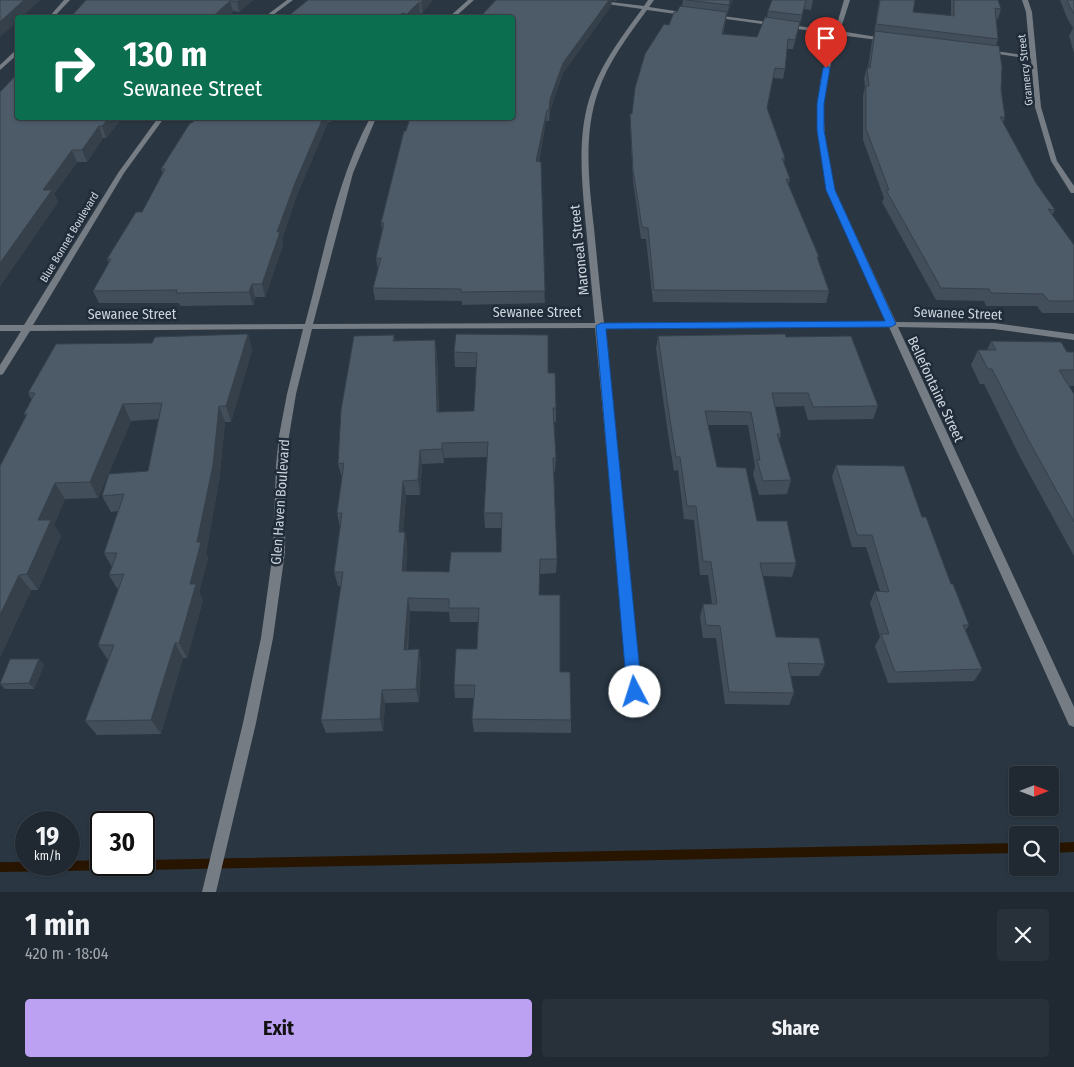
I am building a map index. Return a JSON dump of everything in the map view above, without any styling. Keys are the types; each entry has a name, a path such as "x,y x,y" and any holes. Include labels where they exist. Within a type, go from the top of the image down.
{"street":[{"path":"53,15 67,0"},
{"path":"269,15 290,0"},
{"path":"454,15 471,0"},
{"path":"582,0 648,4 694,14"},
{"name":"Bellefontaine Street","path":"847,0 826,68 820,104 820,130 830,190 1074,721"},
{"name":"Gramercy Street","path":"1025,0 1029,12 1038,107 1054,161 1074,191"},
{"name":"Maroneal Street","path":"635,692 586,186 587,124 592,101 607,66 648,4"},
{"path":"704,15 892,40"},
{"path":"977,50 1034,58"},
{"path":"0,68 15,53"},
{"name":"Blue Bonnet Boulevard","path":"0,372 122,173 160,120"},
{"name":"Glen Haven Boulevard","path":"209,892 264,648 279,550 279,488 284,437 292,392 346,188 357,154 372,120"},
{"name":"Sewanee Street","path":"0,328 950,324 994,326 1074,337"}],"building":[{"path":"0,0 24,0 0,22"},
{"path":"86,0 239,0 237,2 230,1 214,15 73,15"},
{"path":"308,0 423,0 407,14 402,13 400,15 290,15"},
{"path":"496,0 609,0 563,63 550,99 549,110 547,110 536,161 541,162 545,291 461,292 461,289 373,288 381,258 376,258 384,223 381,223 404,131 406,131 409,120 515,120 515,15 482,15"},
{"path":"686,0 730,0 729,5"},
{"path":"772,0 806,0 802,15 768,11"},
{"path":"880,0 915,0 913,12 954,16 954,0 998,0 1001,9 995,8 998,39 876,24"},
{"path":"1067,0 1074,0 1074,14 1071,9"},
{"path":"680,6 727,12 722,34 757,37 765,17 800,22 795,40 788,39 785,69 775,68 767,108 785,158 782,158 790,179 786,179 819,257 817,257 829,291 654,290 648,228 642,227 633,170 630,114 632,114 635,88 645,54 664,24 669,25 674,12 677,12"},
{"path":"875,31 999,46 1002,67 1001,90 1005,117 1000,117 1036,183 1055,210 1048,209 1074,245 1074,301 1049,301 1043,294 991,293 989,289 941,288 886,190 889,190 866,129 866,86 869,86 867,68 870,68"},
{"path":"15,76 15,120 107,120 102,126 99,126 82,150 72,150 43,190 52,190 0,263 0,92"},
{"path":"194,120 322,120 295,183 277,232 280,232 262,284 252,284 249,292 176,293 177,290 93,291 111,259 107,259 136,212 142,212 165,169 161,169 190,123"},
{"path":"248,334 226,406 219,406 213,465 197,542 201,542 190,584 196,584 179,643 175,643 151,720 85,721 114,645 98,645 124,574 109,575 117,553 104,553 124,494 102,496 109,474 148,471 162,403 123,404 90,482 55,483 38,520 51,520 27,574 19,575 0,615 0,466 27,414 24,414 35,393 28,393 56,344 152,343 155,337"},
{"path":"456,334 548,335 548,373 555,373 556,408 553,408 556,458 553,458 557,559 540,559 539,595 560,595 560,672 570,672 571,720 472,719 475,685 454,685 456,649 477,649 479,608 449,608 449,599 408,598 404,650 419,649 416,689 382,690 380,719 321,720 343,572 334,572 342,513 337,513 344,463 338,464 341,410 354,336 394,335 393,341 435,340 437,412 474,411 477,353 454,352","holes":["488,442 484,513 502,513 501,552 451,552 449,572 402,571 405,532 399,532 403,481 418,480 420,450 442,449 442,443"]},
{"path":"785,334 786,337 851,336 878,406 813,407 808,393 772,393 781,434 777,434 791,480 763,481 757,460 760,460 751,412 705,411 717,467 746,468 757,521 787,521 796,563 760,563 776,637 819,638 825,664 788,663 794,693 729,692 720,626 706,625 703,604 717,604 711,562 703,561 696,506 687,506 680,457 676,457 658,336"},
{"path":"991,341 1061,342 1067,352 1074,352 1074,370 1059,370 1074,394 1074,522 992,369 988,369 978,350 996,350"},
{"path":"836,465 904,466 922,517 926,517 951,584 953,584 969,625 963,625 982,669 895,672 881,634 889,634 875,591 889,592 872,535 857,535"},
{"path":"10,659 39,659 29,683 0,684"}],"waterway":[{"path":"1059,848 1074,847"},
{"path":"155,865 1009,848"},
{"path":"0,867 90,866"}],"route":[{"path":"635,692 601,326 891,324 830,190 820,130 820,104 826,68"}]}
